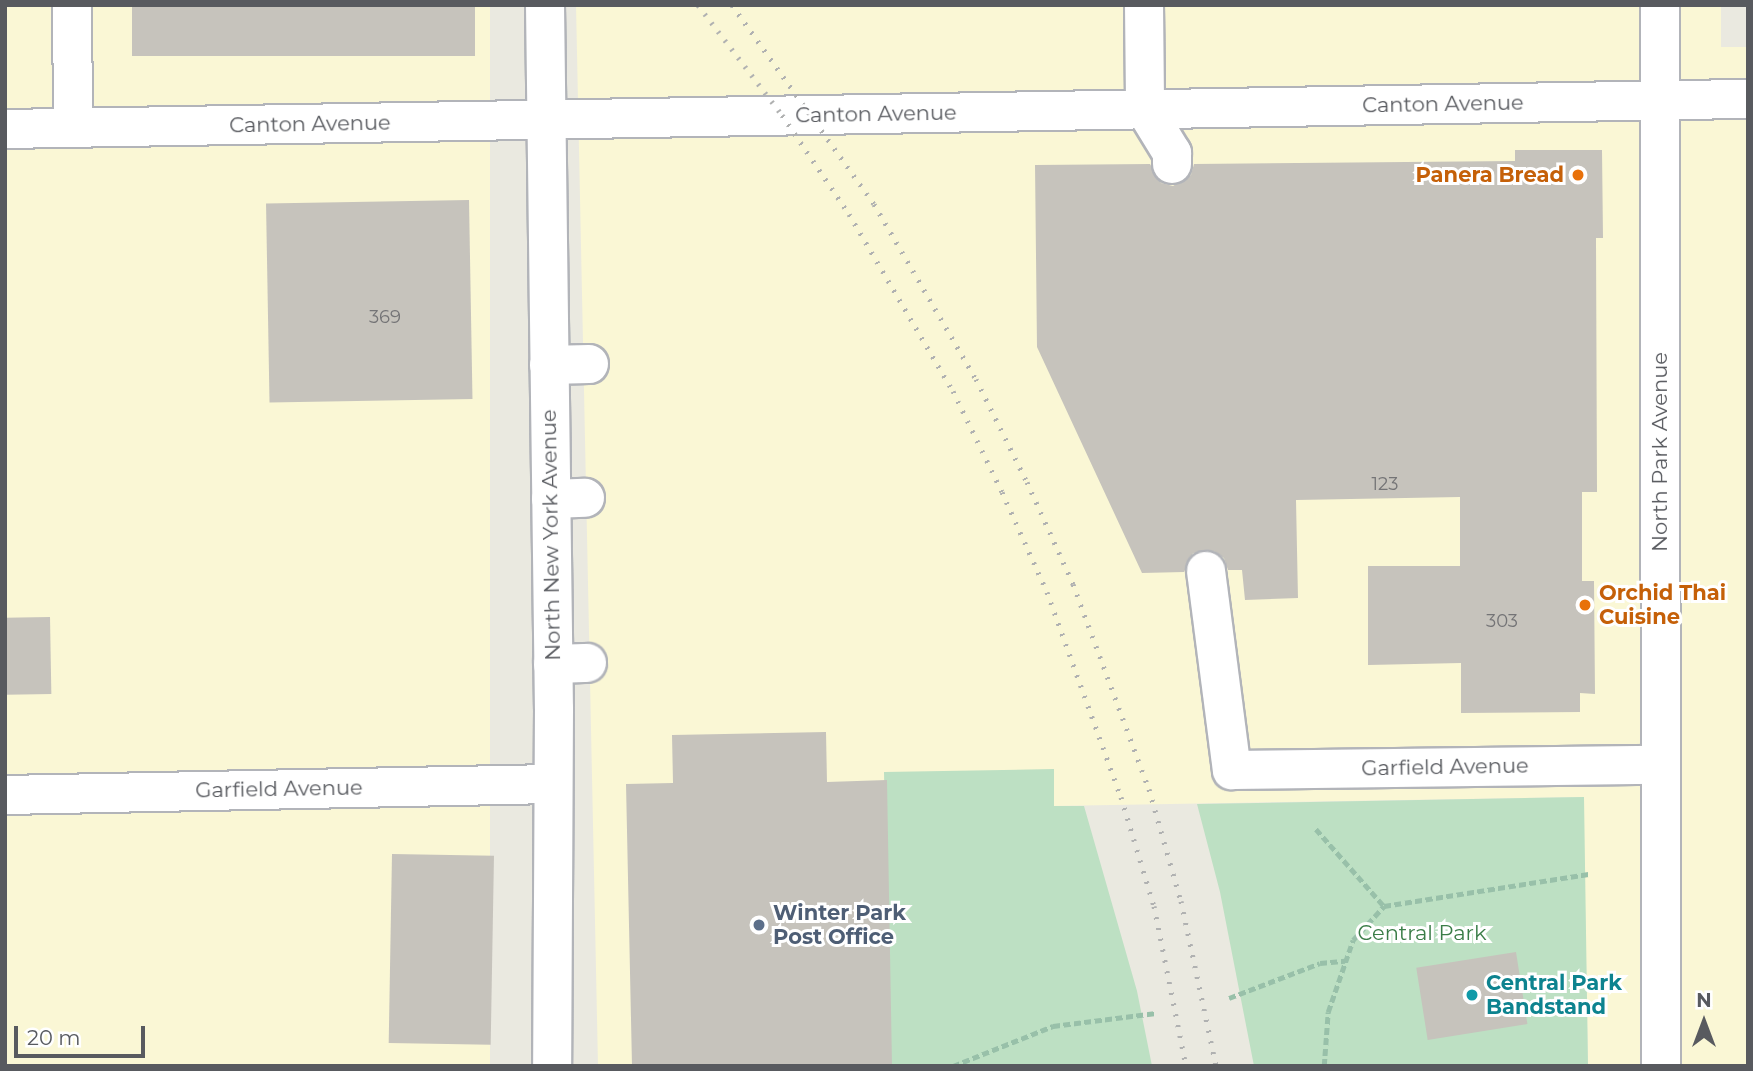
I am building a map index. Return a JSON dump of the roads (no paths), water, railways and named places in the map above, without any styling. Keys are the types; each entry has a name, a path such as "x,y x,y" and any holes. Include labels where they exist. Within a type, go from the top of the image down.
{"street":[{"path":"72,5 73,128"},
{"name":"North New York Avenue","path":"545,5 549,365 568,499 570,664 553,784 552,1066"},
{"path":"1144,5 1145,109 1172,153 1172,164"},
{"name":"North Park Avenue","path":"1660,5 1658,765 1661,1066"},
{"name":"Canton Avenue","path":"5,129 1748,99"},
{"path":"549,365 589,364"},
{"name":"Garfield Avenue","path":"1206,571 1232,769 1658,765"},
{"name":"Garfield Avenue","path":"5,794 553,784"}],"railway":[{"path":"698,5 782,115 849,214 953,391 1002,492 1047,592 1121,797 1154,906 1186,1066"},
{"path":"732,5 874,204 976,379 1027,482 1073,584 1149,789 1181,901 1216,1066"}],"place":[{"name":"Panera Bread","path":"1578,175"},
{"name":"Orchid Thai Cuisine","path":"1585,605"},
{"name":"Winter Park Post Office","path":"759,925"},
{"name":"Central Park Bandstand","path":"1472,995"}],"park label":[{"name":"Central Park","path":"1422,933"}]}
